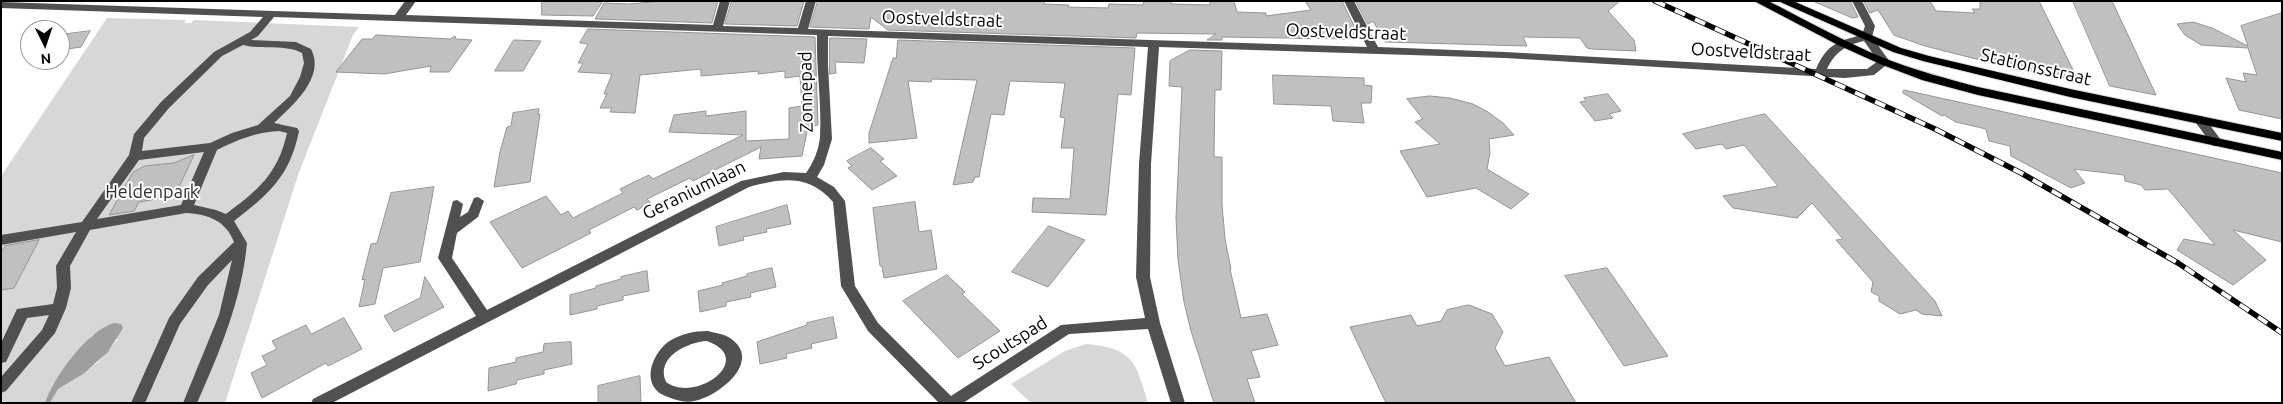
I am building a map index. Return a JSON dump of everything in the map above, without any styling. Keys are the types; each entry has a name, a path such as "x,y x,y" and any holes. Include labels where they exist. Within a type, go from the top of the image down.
{"main road":[{"name":"Stationsstraat","path":"1759,1 1842,43 1884,62 1926,77 1978,91 2282,156"},
{"name":"Stationsstraat","path":"1783,1 1897,50 1978,72 2282,137"}],"street":[{"path":"398,18 411,1"},
{"path":"716,29 725,1"},
{"path":"802,32 811,1"},
{"path":"1349,1 1374,50"},
{"path":"1857,1 1870,26 1867,37 1884,62"},
{"name":"Oostveldstraat","path":"1,5 157,5 271,14 1374,50 1820,72 1864,73 1878,68 1884,62"},
{"path":"1,387 48,333 59,308 64,288 63,266 86,226 135,156 138,137 165,105 218,54 254,34 271,14"},
{"name":"Zonnepad","path":"810,178 818,165 826,139 822,65 823,32"},
{"path":"1842,43 1867,37"},
{"path":"242,41 257,44 296,45 307,51 310,63 306,77 294,98 262,128"},
{"path":"1154,43 1145,164 1143,277 1153,323 1178,403"},
{"name":"Oostveldstraat","path":"1820,72 1826,59 1842,43"},
{"path":"2200,120 2217,143"},
{"path":"135,156 212,148 236,136 262,128 279,127 293,131 283,167 267,189 228,220"},
{"path":"186,209 212,148"},
{"name":"Geraniumlaan","path":"318,403 745,184 766,177 785,174 810,178 826,186 839,201 848,286 873,327 950,403"},
{"path":"452,230 474,214 478,201"},
{"path":"457,204 445,258 484,317"},
{"path":"1,240 186,209 201,209 228,220 241,243 235,283 220,329 190,403"},
{"path":"138,403 174,322 203,281 241,243"},
{"path":"1,358 22,313 59,308"},
{"name":"Scoutspad","path":"950,403 1066,329 1153,323"},
{"path":"695,337 719,338 728,343 733,350 735,359 733,369 717,387 689,400 664,390 656,377 657,367 662,357 682,341 695,337"}],"green space":[{"name":"Heldenpark","path":"107,18 186,20 184,23 191,23 194,20 359,27 353,35 298,175 225,403 50,403 58,389 97,363 118,339 92,335 61,374 45,403 1,403 1,176"},
{"path":"1086,344 1113,349 1123,353 1130,359 1140,377 1148,403 1031,403 1011,384 1065,351"}],"shaded area":[{"path":"114,323 121,324 123,328 108,352 83,374 58,389 50,403 45,403 63,369 73,356 93,335"}],"building":[{"path":"542,1 603,1 593,16 542,15"},
{"path":"663,1 718,1 712,23 595,19 604,3 628,4"},
{"path":"732,1 804,1 797,26 725,24"},
{"path":"818,1 1045,1 1044,4 1069,5 1068,7 1108,8 1109,4 1143,5 1144,1 1171,1 1171,4 1210,5 1210,1 1234,1 1237,12 1266,13 1266,16 1311,10 1305,1 1342,1 1357,32 1347,39 1222,37 1222,40 1207,40 1216,34 1137,33 1136,38 888,30 871,17 869,29 810,27"},
{"path":"1356,1 1620,1 1608,11 1634,40 1636,51 1587,48 1580,38 1523,37 1527,46 1385,42 1373,21 1368,24"},
{"path":"1813,1 1850,1 1858,17 1853,18"},
{"path":"1864,1 1930,1 1936,11 1975,13 1972,9 1980,9 1980,1 2039,1 2078,80 2012,68 1925,46 1894,35 1878,10 1870,13"},
{"path":"2073,1 2112,1 2156,95 2110,86"},
{"path":"2282,13 2282,119 2239,110 2226,78 2246,82 2243,73 2257,75 2248,48 2201,45 2185,35 2177,24 2193,22 2212,28 2248,46 2241,26"},
{"path":"588,29 815,37 818,125 808,127 802,156 759,159 761,147 693,181 690,178 647,199 651,203 637,210 634,207 589,230 591,233 522,268 490,222 546,196 561,215 568,211 573,218 623,193 620,189 649,175 653,179 743,135 669,132 674,115 706,111 706,116 746,111 746,141 789,139 789,108 802,106 800,76 785,78 785,71 758,74 759,71 701,76 701,69 640,75 635,113 610,112 612,108 600,108 607,94 604,94 612,74 578,72 583,63 578,63 588,44 580,43"},
{"path":"90,31 81,47 70,49 70,34"},
{"path":"376,35 450,39 455,36 456,39 472,40 449,72 430,72 431,66 384,74 336,72 362,39 372,39"},
{"path":"830,38 867,39 864,63 835,62 836,73 830,74"},
{"path":"514,40 541,41 523,71 495,71"},
{"path":"898,40 1135,48 1131,95 1118,94 1106,215 1032,212 1033,198 1070,199 1074,148 1061,148 1065,118 1060,117 1065,83 1010,81 1004,115 991,114 979,177 975,177 973,182 953,185 977,80 932,79 931,82 908,81 917,138 869,143 869,133 893,58 896,58"},
{"path":"1190,50 1222,51 1221,90 1215,90 1214,157 1222,157 1222,204 1230,269 1241,318 1267,314 1278,345 1251,351 1260,377 1247,379 1255,403 1214,403 1191,331 1184,302 1178,260 1176,218 1182,87 1169,86 1170,61"},
{"path":"1273,75 1364,78 1364,85 1372,86 1371,103 1361,103 1364,123 1333,121 1331,106 1274,104"},
{"path":"1904,90 2282,173 2282,242 2233,230 2266,260 2233,285 2177,250 2184,239 2215,245 2168,189 2145,190 2141,185 2125,181 2124,175 2074,169 2085,183 2071,188 2011,156 2010,146 1989,141 1986,129 1956,122 1944,115 1942,116 1903,93"},
{"path":"1608,94 1621,111 1609,114 1613,118 1595,121 1580,102 1586,101 1584,98"},
{"path":"1430,96 1450,98 1473,104 1503,123 1514,135 1489,139 1490,153 1487,169 1529,194 1511,209 1476,188 1427,197 1400,151 1440,144 1415,122 1423,119 1407,99"},
{"path":"539,109 538,115 540,114 530,182 494,187 500,152 507,127 511,126 513,113"},
{"path":"1765,114 1935,301 1942,316 1922,314 1916,310 1900,314 1879,301 1879,296 1871,292 1873,282 1836,240 1843,239 1812,203 1797,218 1733,208 1723,196 1778,186 1744,145 1726,149 1722,144 1696,149 1683,134"},
{"path":"871,148 884,159 880,161 897,176 872,190 848,168 852,166 847,161"},
{"path":"194,155 178,189 161,191 157,199 139,202 134,211 109,215 133,172 145,166 174,163"},
{"path":"434,187 420,262 383,268 375,304 359,307 365,279 362,280 371,244 377,243 391,193"},
{"path":"915,202 919,232 931,230 937,269 884,278 882,266 880,266 873,208"},
{"path":"787,205 791,224 766,229 767,232 743,237 744,240 719,246 716,227"},
{"path":"1049,226 1085,240 1048,287 1012,272"},
{"path":"39,240 14,288 1,290 1,253 5,246"},
{"path":"772,268 776,287 750,293 751,297 726,302 726,306 700,312 698,291 723,285 722,283 747,276 747,274"},
{"path":"1607,268 1668,356 1624,366 1565,276"},
{"path":"647,271 649,291 623,296 623,300 597,306 597,309 570,315 570,295 596,288 596,286 621,279 621,277"},
{"path":"947,275 965,292 962,294 1000,331 958,358 903,301"},
{"path":"425,277 444,307 394,332 384,316 420,298"},
{"path":"1469,305 1492,314 1503,332 1495,348 1505,366 1549,357 1576,403 1386,403 1350,327 1411,315 1417,326 1441,321 1447,310"},
{"path":"833,317 837,338 811,344 812,348 786,354 787,358 760,364 757,342 807,325 807,323"},
{"path":"344,318 362,349 328,366 326,363 262,398 251,373 267,365 262,356 277,349 272,341 306,325 311,334"},
{"path":"571,342 572,364 544,370 544,374 517,380 516,384 488,391 489,368 516,362 516,358 543,352 544,344"},
{"path":"640,376 641,403 598,403 598,386"}],"railway":[{"path":"1655,1 1935,129 2021,173 2178,263 2282,333"}]}
